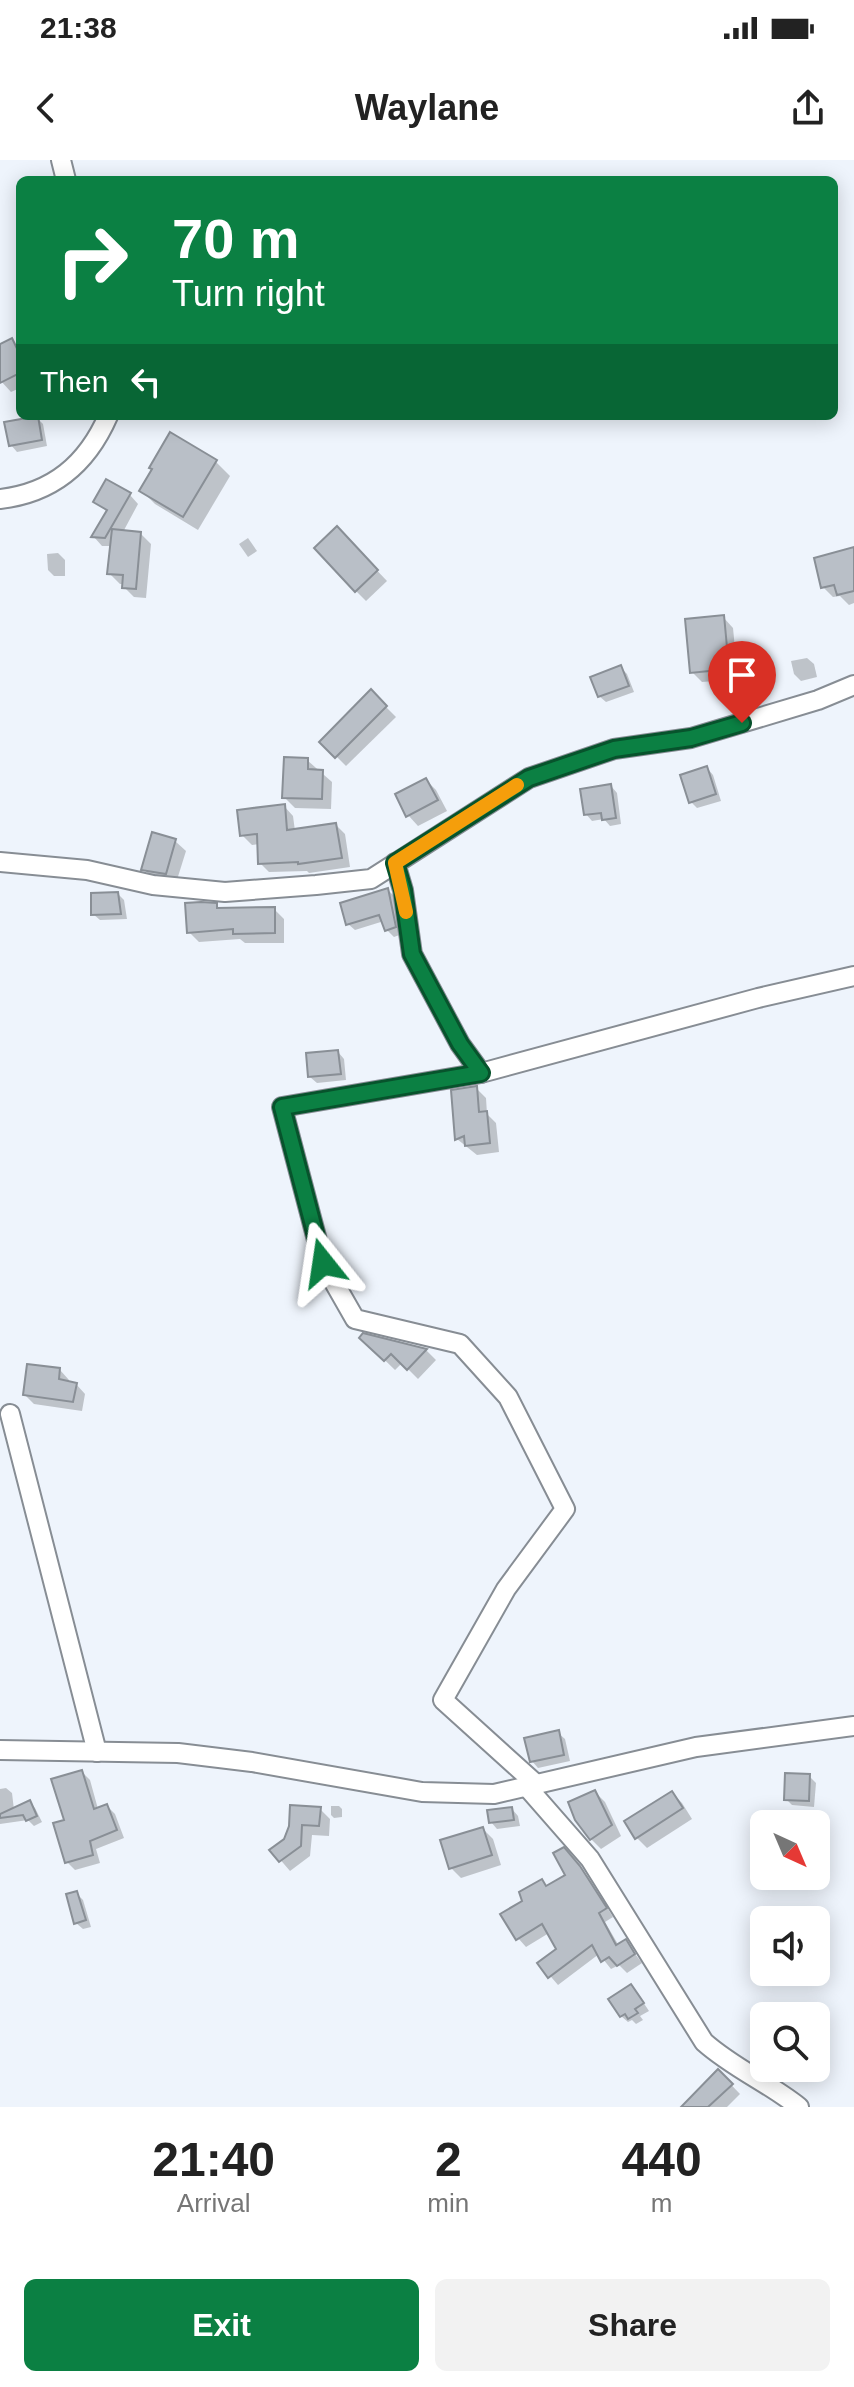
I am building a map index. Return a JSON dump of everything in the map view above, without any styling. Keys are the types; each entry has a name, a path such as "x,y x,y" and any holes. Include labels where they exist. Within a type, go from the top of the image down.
{"street":[{"path":"0,499 22,497 64,477 98,439 106,420"},
{"path":"0,862 87,870 153,885 225,892 371,879 529,778 614,749 691,738 818,700 854,685"},
{"path":"395,863 403,890 412,954 460,1044 481,1073"},
{"path":"799,2107 778,2089 720,2056 704,2042 590,1859 532,1786 443,1700 506,1589 565,1509 508,1397 460,1344 355,1319 323,1263 282,1107 481,1073 758,998 854,976"},
{"path":"10,1414 97,1752"},
{"path":"0,1750 178,1753 338,1776 422,1792 494,1794 696,1747 854,1726"}],"building":[{"path":"12,338 16,346 16,375 0,383 0,344"},
{"path":"39,420 42,440 9,446 4,422"},
{"path":"170,432 217,460 183,517 139,491"},
{"path":"106,479 131,493 105,538 91,537 107,510 93,502"},
{"path":"337,526 378,570 355,592 314,548"},
{"path":"112,529 141,532 136,589 122,588 123,575 107,574"},
{"path":"854,547 854,591 837,595 834,585 821,588 814,558"},
{"path":"724,615 729,669 690,673 685,619"},
{"path":"621,665 629,686 598,697 590,677"},
{"path":"371,689 387,706 335,758 319,742"},
{"path":"284,757 308,758 308,769 323,770 322,799 282,798"},
{"path":"707,766 716,794 689,803 680,775"},
{"path":"426,778 438,800 406,817 395,794"},
{"path":"611,784 616,818 602,820 601,813 584,815 580,789"},
{"path":"285,804 287,830 336,823 342,858 298,864 258,864 257,834 240,836 237,810"},
{"path":"152,832 176,839 166,874 141,870"},
{"path":"388,888 396,927 385,931 379,915 346,925 340,903"},
{"path":"118,892 121,914 91,915 91,893"},
{"path":"185,903 217,903 217,908 275,907 275,933 233,934 233,929 187,933"},
{"path":"338,1050 341,1074 308,1077 306,1053"},
{"path":"477,1086 479,1112 487,1111 490,1143 465,1146 464,1136 455,1140 451,1090"},
{"path":"363,1333 427,1349 407,1370 391,1354 384,1361 359,1338"},
{"path":"27,1364 60,1368 59,1379 77,1383 73,1402 23,1395"},
{"path":"559,1730 564,1755 530,1762 524,1738"},
{"path":"82,1770 94,1809 107,1804 117,1830 90,1841 93,1855 65,1863 53,1823 64,1820 51,1779"},
{"path":"785,1773 810,1774 809,1801 784,1800"},
{"path":"595,1790 612,1825 590,1840 575,1820 568,1802"},
{"path":"672,1791 683,1808 635,1839 624,1821"},
{"path":"30,1800 37,1816 26,1821 23,1815 0,1818 0,1814"},
{"path":"290,1805 321,1807 319,1826 302,1825 301,1846 279,1862 269,1850 284,1839 289,1826"},
{"path":"512,1807 514,1820 489,1823 487,1810"},
{"path":"483,1827 492,1855 449,1869 440,1840"},
{"path":"564,1847 607,1908 599,1913 616,1945 626,1939 635,1954 617,1966 609,1957 601,1962 592,1945 548,1978 537,1963 556,1949 542,1924 516,1940 500,1914 522,1901 519,1892 542,1879 546,1886 565,1875 553,1853"},
{"path":"77,1891 86,1920 74,1924 66,1894"},
{"path":"631,1984 644,2003 635,2009 638,2013 628,2019 625,2014 620,2017 608,1999"},
{"path":"718,2069 733,2084 708,2107 681,2107"}],"slow traffic":[{"path":"406,912 395,863 517,785"}],"route":[{"path":"323,1263 282,1107 481,1073 460,1044 412,954 403,890 395,863 529,778 614,749 691,738 742,723"}]}
